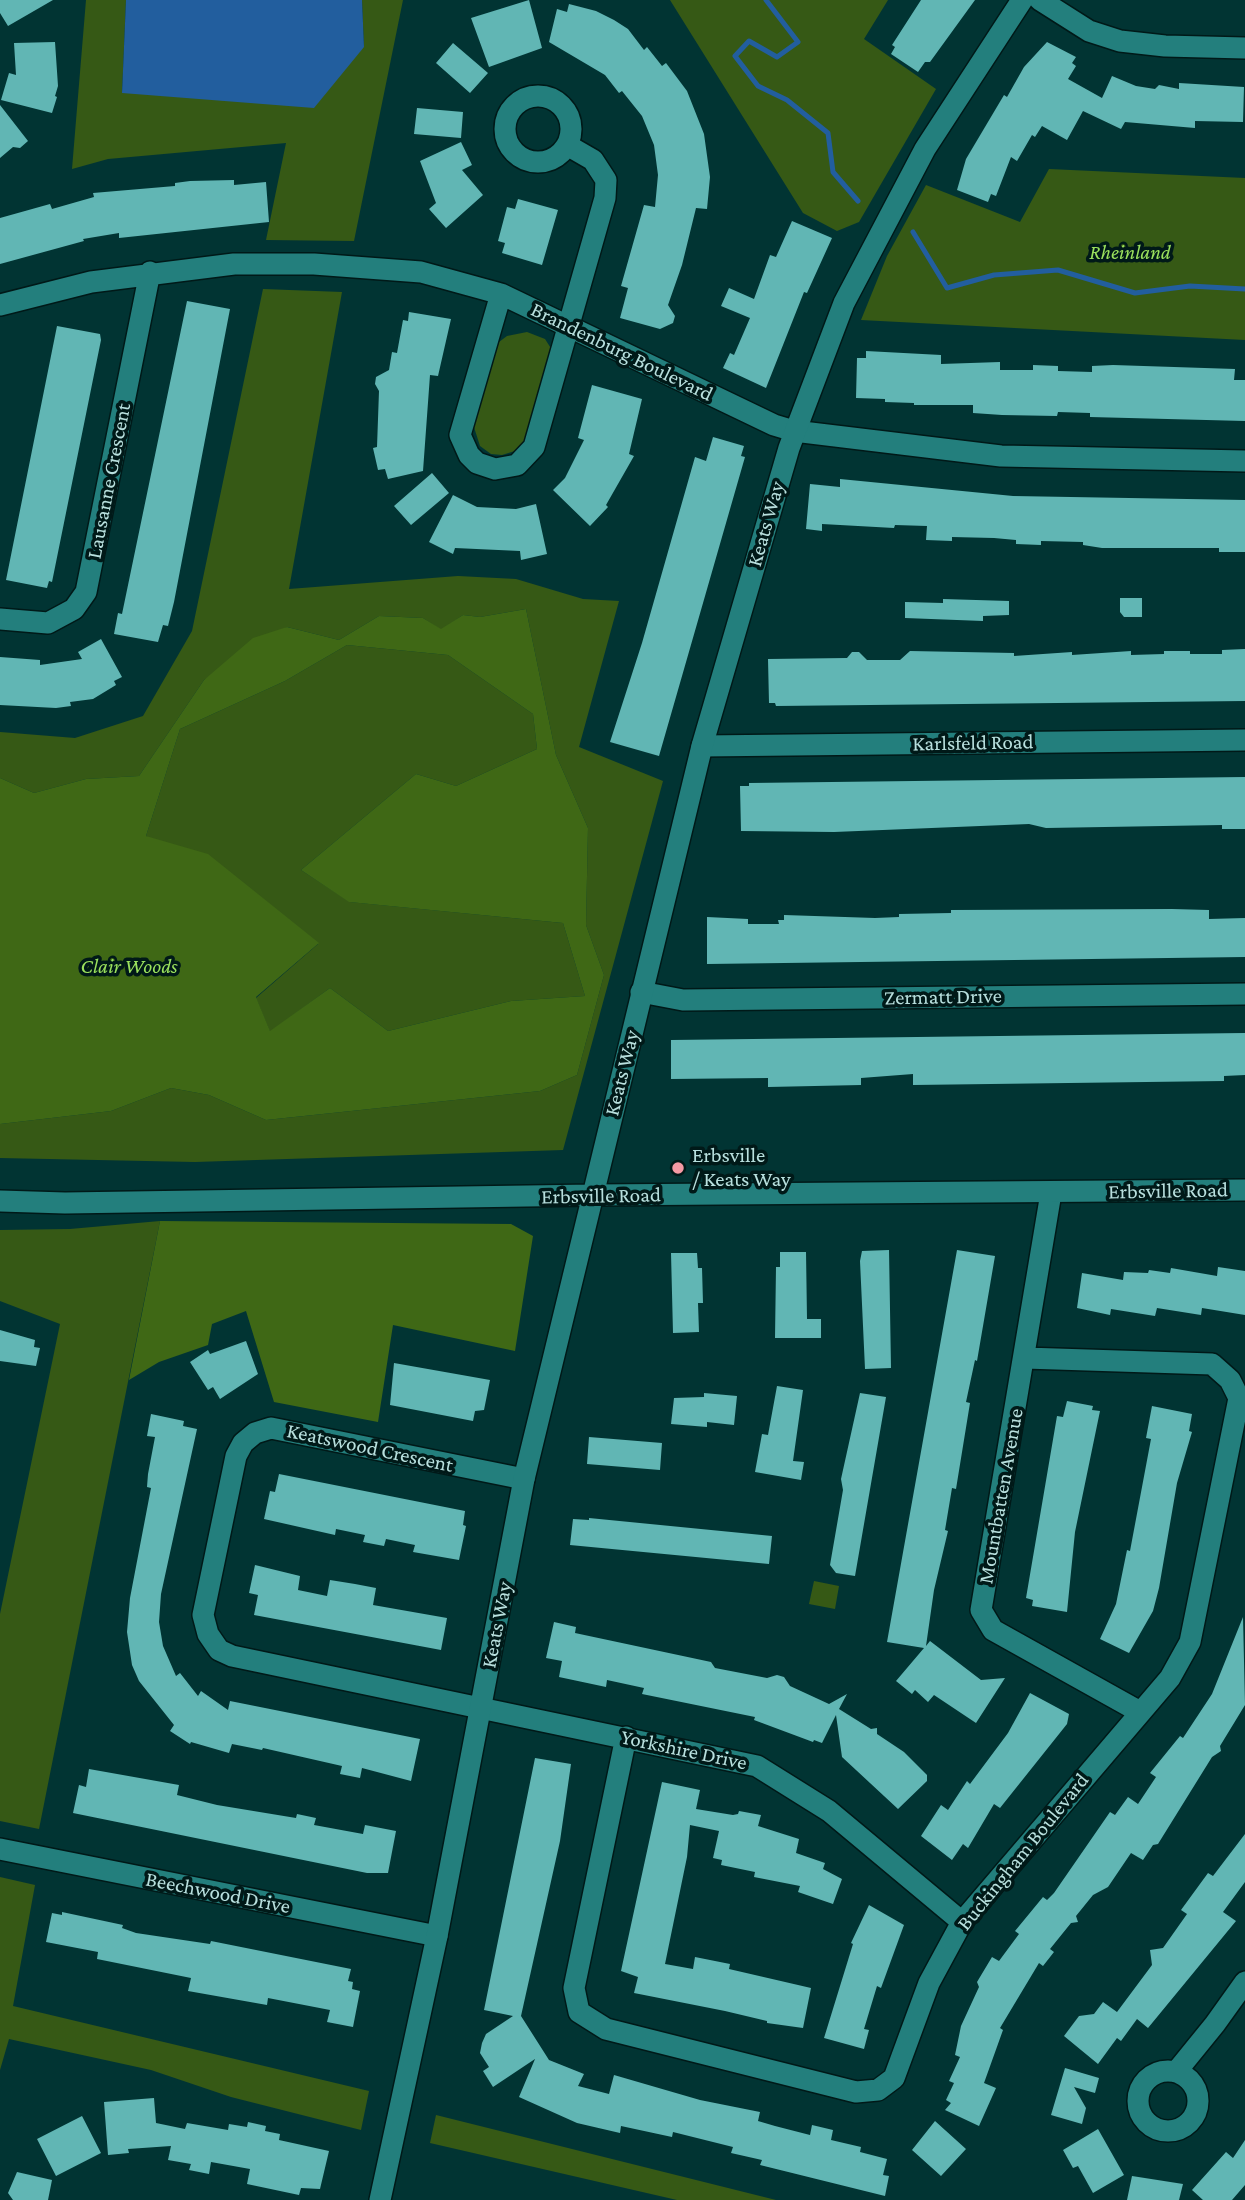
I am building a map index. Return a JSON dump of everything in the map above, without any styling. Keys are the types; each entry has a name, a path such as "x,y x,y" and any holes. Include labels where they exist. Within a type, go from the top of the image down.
{"street":[{"name":"Keats Way","path":"380,2200 437,1936 524,1479 702,746 794,431 844,303 925,149 1021,0"},
{"path":"1040,0 1089,31 1120,41 1165,46 1245,48"},
{"path":"501,294 460,436 463,446 477,463 495,469 506,469 525,459 534,447 606,189 606,180 593,160 567,145"},
{"name":"Brandenburg Boulevard","path":"0,306 91,282 150,272 234,264 314,264 421,272 501,294 774,425 794,431 1001,456 1245,461"},
{"name":"Lausanne Crescent","path":"0,619 48,623 74,609 86,592 150,272"},
{"name":"Karlsfeld Road","path":"702,746 1245,740"},
{"name":"Zermatt Drive","path":"641,992 684,1000 1245,995"},
{"name":"Erbsville Road","path":"0,1200 65,1203 593,1195 1051,1194 1245,1190"},
{"name":"Mountbatten Avenue","path":"1051,1194 981,1610 993,1630 1140,1712"},
{"name":"Buckingham Boulevard","path":"626,1737 574,1988 579,2012 606,2029 856,2092 878,2090 894,2078 929,1983 962,1922 1170,1678 1190,1642 1239,1398 1230,1380 1212,1364 1025,1358"},
{"name":"Keatswood Crescent","path":"482,1706 232,1656 219,1650 208,1634 203,1615 236,1456 243,1443 256,1433 271,1428 524,1479"},
{"name":"Yorkshire Drive","path":"482,1706 757,1766 829,1811 962,1922"},
{"name":"Beechwood Drive","path":"0,1849 437,1936"},
{"path":"1176,2072 1245,1982"}],"green space":[{"path":"86,0 126,0 122,93 364,47 362,0 403,0 354,241 266,240 286,143 108,159 72,169"},
{"path":"670,0 888,0 864,39 936,89 859,222 837,231 803,213"},
{"name":"Rheinland","path":"1049,169 1245,178 1245,340 861,320 887,256 926,185 1020,222"},
{"path":"263,289 342,292 289,589 458,576 516,579 583,599 619,601 579,747 663,781 563,1150 195,1162 0,1158 0,1124 111,1111 171,1088 209,1095 266,1120 540,1091 577,1075 604,975 586,925 588,828 556,755 526,609 480,617 463,615 441,630 423,618 379,616 339,640 287,627 204,680 139,776 86,779 34,793 0,778 0,732 75,738 143,716 192,631"},
{"path":"527,332 545,339 552,350 527,440 518,450 502,455 491,454 480,446 473,424 499,342 507,336"},
{"name":"Clair Woods","path":"526,609 556,755 588,828 586,925 604,975 577,1075 540,1091 266,1120 209,1095 171,1088 111,1111 0,1124 0,778 34,793 86,779 139,776 204,680 253,638 287,627 339,640 379,616 423,618 441,629 463,615 480,617","holes":["347,645 448,655 533,714 537,749 456,786 416,774 301,870 349,902 563,923 585,996 511,1001 388,1031 330,988 270,1031 256,997 319,943 208,854 146,836 180,729 285,681"]},
{"path":"347,645 448,655 533,714 537,749 456,786 416,774 301,870 350,902 563,923 585,996 511,1001 388,1031 330,988 270,1032 256,998 318,944 146,836 180,729 285,681"},
{"path":"160,1221 39,1829 0,1821 0,1614 60,1324 0,1301 0,1230 70,1229"},
{"path":"160,1221 511,1224 533,1236 515,1351 393,1325 378,1422 274,1402 246,1311 212,1324 208,1345 159,1362 129,1380"},
{"path":"814,1581 839,1586 835,1609 809,1604"},
{"path":"0,1877 35,1885 13,2006 369,2091 361,2130 231,2097 151,2070 9,2039 0,2070"},
{"path":"436,2115 776,2200 677,2200 430,2143"}],"water":[{"path":"126,0 362,0 364,47 314,108 122,93"}],"building":[{"path":"0,0 53,0 8,26 0,13"},
{"path":"529,0 542,48 489,67 471,18"},
{"path":"921,0 975,0 930,62 925,62 918,72 891,54 895,47 892,45"},
{"path":"569,4 596,11 614,20 628,29 644,50 647,47 662,66 666,63 687,91 704,134 710,177 707,209 696,208 682,265 668,305 675,316 673,323 660,329 620,318 628,288 621,286 644,205 655,207 658,175 654,145 642,116 622,91 619,93 605,75 549,42 557,9 567,12"},
{"path":"55,42 58,86 52,113 1,100 9,73 16,75 14,43"},
{"path":"1047,42 1076,57 1072,63 1076,66 1068,79 1102,98 1112,76 1136,86 1155,89 1159,85 1179,89 1179,83 1244,87 1243,122 1195,121 1195,128 1125,122 1121,129 1083,111 1067,140 1042,126 1035,137 1032,135 1017,161 1011,157 996,196 991,194 988,202 957,190 966,159 1004,95 1007,97 1024,67"},
{"path":"453,43 488,73 470,93 436,63"},
{"path":"0,105 28,141 20,148 13,147 0,158"},
{"path":"417,108 463,112 461,138 414,134"},
{"path":"461,142 472,165 462,170 483,195 446,228 429,209 436,203 420,161"},
{"path":"234,180 234,185 266,182 269,222 119,238 119,233 83,239 84,241 0,264 0,218 50,204 52,209 94,197 93,193 175,186 175,183 190,181"},
{"path":"518,199 558,210 542,265 502,253 505,243 498,241 507,207 515,209"},
{"path":"792,221 832,238 807,293 804,292 766,388 723,368 730,353 734,355 750,318 721,306 729,288 754,299 770,255 776,257"},
{"path":"187,301 230,309 174,602 168,626 163,625 158,642 114,634 118,613 122,614"},
{"path":"409,312 451,319 438,376 430,375 423,471 388,479 385,469 378,470 373,448 377,447 379,391 375,384 376,377 389,370 392,352 397,353 403,320 408,321"},
{"path":"57,326 100,334 101,340 52,582 49,581 47,588 6,580"},
{"path":"866,351 941,355 941,364 1000,362 1000,370 1033,370 1033,365 1058,366 1058,371 1092,372 1092,366 1113,365 1235,369 1234,380 1245,380 1245,421 1090,417 1090,413 1058,412 1057,416 1002,415 973,413 973,405 914,405 885,402 885,399 856,398 857,358 866,358"},
{"path":"592,385 642,399 629,454 634,456 606,505 608,507 590,526 553,490 565,478 584,440 578,438"},
{"path":"713,437 744,446 741,456 745,457 659,756 610,742 642,643 695,457 706,461"},
{"path":"432,473 449,493 411,525 394,506"},
{"path":"840,479 1013,496 1245,500 1245,552 1219,552 1219,548 1102,548 1083,545 1083,542 1041,541 1041,545 1016,544 1016,540 994,538 952,537 952,541 926,540 927,526 895,525 894,528 822,524 822,531 806,529 810,484 840,487"},
{"path":"453,495 477,507 516,509 536,504 547,554 521,560 520,551 455,548 453,554 429,542"},
{"path":"1120,598 1142,598 1142,617 1124,617 1120,612"},
{"path":"943,599 1009,601 1009,615 983,616 983,621 905,618 905,602 943,603"},
{"path":"101,639 122,677 114,681 116,685 93,699 70,702 71,706 56,708 0,705 0,657 40,660 40,665 82,659 78,652"},
{"path":"1245,649 1245,701 776,706 775,703 769,703 768,659 847,658 852,652 859,652 867,660 900,660 910,651 1014,653 1014,656 1131,651 1131,655 1164,654 1164,651 1222,654 1222,650"},
{"path":"1245,777 1245,829 1222,829 1222,825 1046,828 1029,824 834,832 741,831 740,786 749,786 749,783"},
{"path":"951,910 1209,910 1209,919 1245,918 1245,957 707,964 707,917 748,919 748,924 779,924 778,920 784,920 784,915 875,918 899,917 899,914 951,913"},
{"path":"1245,1033 1245,1075 1224,1076 1224,1081 913,1085 913,1074 861,1078 861,1085 768,1087 768,1078 671,1079 671,1040"},
{"path":"889,1250 891,1368 865,1369 860,1261 862,1251"},
{"path":"957,1250 995,1256 977,1361 975,1360 966,1402 970,1403 956,1489 952,1488 945,1530 948,1531 934,1590 926,1646 930,1641 981,1680 1005,1678 976,1723 934,1695 928,1702 915,1690 912,1694 896,1681 924,1648 887,1642"},
{"path":"780,1252 806,1252 807,1319 821,1319 821,1338 775,1338 776,1267 780,1267"},
{"path":"671,1253 697,1253 698,1268 702,1268 703,1303 698,1303 699,1332 673,1333"},
{"path":"1218,1267 1245,1271 1245,1315 1202,1308 1201,1315 1157,1308 1155,1316 1111,1309 1110,1315 1077,1308 1082,1273 1123,1280 1124,1272 1148,1273 1149,1270 1170,1273 1171,1268 1217,1276"},
{"path":"0,1330 35,1340 34,1347 40,1348 36,1366 0,1361"},
{"path":"246,1341 258,1374 220,1399 213,1387 208,1390 190,1362 208,1350 210,1354"},
{"path":"394,1363 490,1380 484,1410 475,1411 473,1421 390,1405"},
{"path":"777,1386 803,1390 793,1461 804,1462 801,1480 755,1472 762,1434 768,1435"},
{"path":"704,1393 737,1396 734,1425 707,1422 707,1427 671,1424 674,1398 704,1397"},
{"path":"860,1393 886,1397 855,1576 836,1573 830,1565 843,1490 841,1479"},
{"path":"1067,1401 1093,1406 1092,1410 1100,1411 1075,1532 1067,1612 1032,1606 1033,1600 1026,1598 1057,1416 1063,1417"},
{"path":"1152,1406 1192,1414 1189,1431 1192,1432 1177,1483 1153,1611 1129,1653 1100,1639 1116,1604 1127,1550 1130,1551 1151,1439 1146,1438"},
{"path":"151,1414 184,1421 183,1426 197,1429 161,1594 159,1622 163,1646 176,1676 180,1673 198,1696 201,1691 228,1710 230,1701 420,1739 411,1781 362,1768 360,1778 340,1774 342,1766 263,1748 262,1750 232,1744 229,1753 191,1742 190,1744 170,1731 174,1725 139,1681 132,1665 127,1632 130,1598 151,1488 147,1487 148,1474 155,1437 147,1436"},
{"path":"589,1437 662,1443 660,1470 587,1464"},
{"path":"279,1474 465,1511 463,1525 466,1526 459,1560 413,1552 415,1545 386,1539 384,1546 363,1542 365,1535 336,1529 335,1535 264,1519 270,1491 275,1492"},
{"path":"589,1518 772,1536 769,1564 570,1545 573,1519"},
{"path":"255,1565 300,1576 298,1590 327,1596 330,1580 355,1584 376,1588 373,1605 447,1618 441,1650 254,1615 258,1595 249,1593"},
{"path":"1243,1617 1245,1705 1220,1746 1221,1751 1212,1757 1158,1844 1153,1845 1143,1860 1131,1853 1108,1887 1093,1895 1076,1916 1078,1922 1071,1923 1050,1949 1054,1952 1043,1966 1039,1963 1000,2028 1003,2030 984,2083 996,2088 979,2126 945,2110 951,2103 946,2100 954,2083 949,2081 960,2057 955,2055 961,2026 979,1987 977,1982 992,1957 999,1961 1019,1934 1015,1931 1043,1897 1047,1900 1054,1893 1110,1812 1115,1815 1128,1797 1138,1804 1156,1777 1150,1773 1180,1736 1183,1738 1212,1694"},
{"path":"554,1622 576,1627 575,1633 711,1662 715,1668 767,1678 777,1675 784,1677 790,1686 829,1704 847,1694 839,1709 871,1729 877,1728 877,1734 904,1752 927,1775 927,1781 898,1809 842,1757 836,1715 822,1743 813,1742 754,1720 755,1717 642,1694 644,1688 607,1680 606,1687 559,1677 562,1661 546,1658"},
{"path":"1030,1693 1069,1714 1067,1724 1000,1808 994,1804 968,1848 963,1844 952,1860 921,1836 941,1805 948,1810 967,1781 970,1784 1008,1733"},
{"path":"535,1758 571,1764 560,1841 521,2016 549,2060 584,2074 578,2086 609,2094 614,2075 700,2100 760,2112 758,2121 810,2135 812,2125 833,2130 831,2140 861,2147 860,2152 887,2159 883,2175 889,2176 885,2196 760,2165 762,2160 731,2153 733,2147 673,2132 672,2137 621,2126 620,2133 577,2123 519,2097 535,2059 493,2087 483,2071 489,2067 480,2053 482,2043 486,2034 513,2016 484,2010"},
{"path":"89,1769 179,1785 177,1795 217,1805 296,1818 297,1814 316,1818 314,1825 363,1834 365,1825 396,1831 388,1873 367,1873 73,1813 79,1785 86,1787"},
{"path":"662,1782 700,1790 696,1809 733,1815 739,1811 761,1815 758,1826 799,1839 796,1853 825,1863 823,1869 842,1879 833,1904 798,1892 800,1886 754,1877 755,1872 721,1865 722,1860 713,1858 719,1831 690,1825 687,1857 665,1964 693,1969 695,1957 730,1964 729,1969 811,1988 803,2028 767,2023 725,2011 634,1993 638,1977 621,1971"},
{"path":"1245,1834 1245,1882 1223,1912 1236,1921 1148,2028 1137,2019 1121,2041 1117,2038 1098,2064 1064,2036 1079,2016 1094,2014 1103,2002 1117,2012 1152,1965 1150,1950 1163,1948 1187,1914 1181,1910 1208,1873 1213,1876"},
{"path":"869,1905 904,1925 881,1988 877,1986 864,2029 869,2030 864,2049 824,2038 853,1944 851,1943"},
{"path":"62,1912 123,1925 122,1928 136,1933 210,1944 211,1941 351,1969 348,1981 353,1982 352,1989 360,1991 353,2027 327,2022 330,2010 268,1998 267,2005 188,1991 191,1978 97,1959 98,1952 46,1942 52,1913 62,1915"},
{"path":"1065,2068 1099,2078 1095,2093 1074,2087 1086,2108 1082,2124 1051,2115"},
{"path":"154,2098 156,2123 185,2129 187,2123 228,2130 229,2124 247,2127 248,2122 266,2126 265,2131 280,2134 279,2140 329,2151 320,2189 301,2188 299,2195 247,2184 250,2169 211,2162 209,2174 189,2170 191,2164 168,2160 171,2146 128,2149 129,2153 108,2155 104,2102"},
{"path":"82,2116 101,2153 56,2176 37,2139"},
{"path":"935,2121 966,2149 941,2176 912,2150"},
{"path":"1098,2129 1124,2175 1093,2193 1078,2166 1073,2168 1063,2150"},
{"path":"1245,2140 1245,2185 1232,2200 1203,2200 1192,2190 1226,2152 1233,2158"},
{"path":"17,2172 52,2180 48,2200 13,2200 8,2193"},
{"path":"1132,2176 1183,2184 1179,2200 1127,2200"}],"waterway":[{"path":"766,0 798,42 777,57 749,41 735,56 758,86 787,100 828,133 833,172 858,201"},
{"path":"913,232 947,288 994,275 1058,270 1135,293 1190,286 1245,289"}],"place":[{"name":"Erbsville / Keats Way","path":"678,1168"}]}
